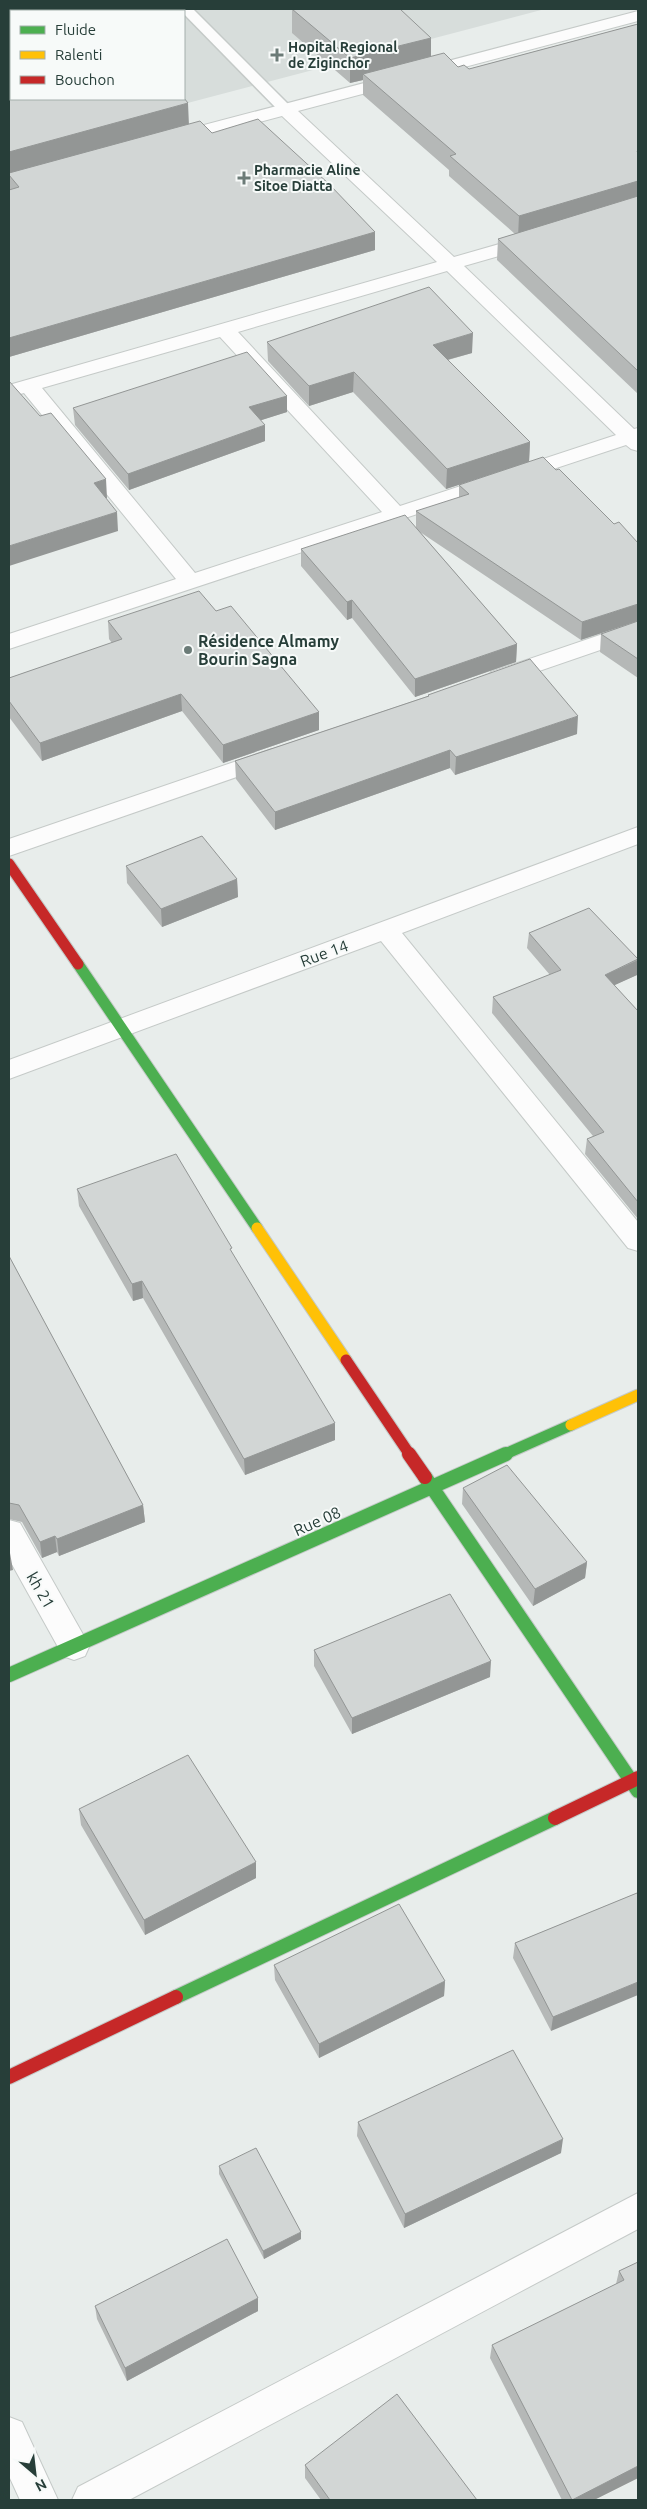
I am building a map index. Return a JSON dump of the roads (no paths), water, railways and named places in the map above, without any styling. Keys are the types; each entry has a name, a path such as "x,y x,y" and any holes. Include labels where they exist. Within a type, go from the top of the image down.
{"street":[{"path":"161,142 638,16"},
{"path":"9,642 396,514 635,438 284,108"},
{"path":"190,582 19,388 451,266 554,234"},
{"path":"225,330 396,514"},
{"path":"478,684 638,629"},
{"path":"9,848 291,750"},
{"name":"Rue 14","path":"9,1070 638,835"},
{"path":"9,864 123,1028 431,1488 636,1783 9,2077"},
{"path":"386,930 638,1241"},
{"name":"Rue 08","path":"9,1675 638,1395"},
{"name":"kh 21","path":"9,1532 74,1647"},
{"path":"91,2500 638,2210"},
{"path":"9,2435 39,2500"}],"lane":[{"path":"186,9 284,108"}],"place":[{"name":"Hopital Regional de Ziginchor","path":"277,55"},
{"name":"Pharmacie Aline Sitoe Diatta","path":"244,178"},
{"name":"Résidence Almamy Bourin Sagna","path":"188,650"}]}
